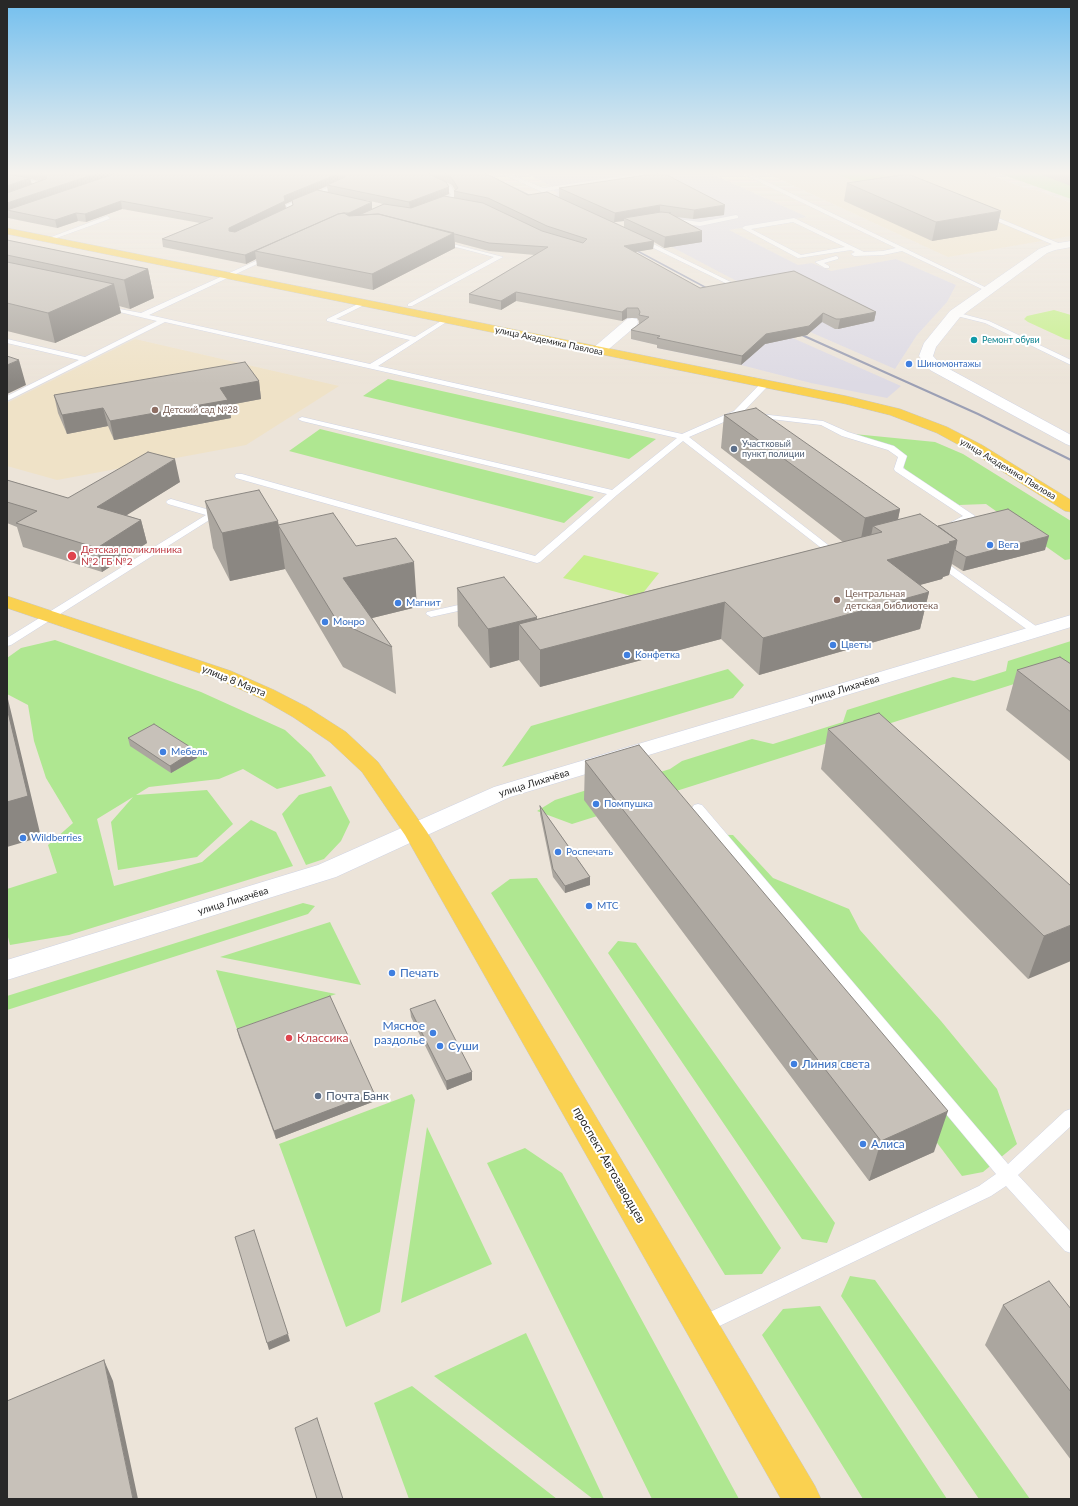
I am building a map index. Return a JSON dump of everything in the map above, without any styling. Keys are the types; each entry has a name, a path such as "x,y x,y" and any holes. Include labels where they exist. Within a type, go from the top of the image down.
{"main road":[{"name":"улица Академика Павлова","path":"70,243 764,385 846,400 895,412 942,430 976,448 1071,507"},
{"path":"1066,245 1052,247 1043,252 955,314 929,346 926,356 935,367 1070,440"},
{"path":"598,351 632,322"},
{"name":"улица 8 Марта","path":"7,602 224,675 268,694 300,712 338,737 370,767 415,832"},
{"name":"улица Лихачёва","path":"7,970 307,878 415,832 502,792 1071,621"},
{"name":"проспект Автозаводцев","path":"415,832 802,1499"}],"lane":[{"path":"410,305 500,257 448,243"},
{"path":"649,243 740,288"},
{"path":"774,243 800,257 851,248"},
{"path":"841,243 862,253"},
{"path":"891,243 988,290"},
{"path":"847,256 862,253 883,253 903,249"},
{"path":"143,315 278,253"},
{"path":"828,267 818,262 840,258"},
{"path":"364,303 329,320 416,339"},
{"path":"98,305 374,366 683,437 827,548"},
{"path":"955,314 986,322 1071,363"},
{"path":"7,399 164,320"},
{"path":"374,366 446,320"},
{"path":"7,341 85,359"},
{"path":"239,476 537,560 614,493 683,437 737,413 764,385"},
{"path":"737,413 823,423 845,434 891,448 903,456 898,469 970,516 939,532"},
{"path":"302,419 614,493"},
{"path":"171,502 228,519"},
{"path":"7,643 214,514"},
{"path":"927,552 1036,631"},
{"path":"431,614 484,602"},
{"path":"698,808 1007,1175 1071,1245"},
{"path":"702,1325 985,1190 1007,1175 1071,1116"}],"shaded area":[{"path":"665,243 755,243 798,265 812,263 831,271 896,259 956,285 947,302 917,335 895,369 723,294 746,286"},
{"path":"918,243 1028,243 948,257"},
{"path":"759,323 901,386 887,398 811,383 741,365 657,348 659,345 631,339 646,328"},
{"name":"Детский сад №28","path":"135,339 339,386 246,445 57,480 7,466 7,403"}],"green space":[{"path":"1054,310 1071,315 1071,340 1065,339 1024,319 1027,316"},
{"path":"388,379 656,439 629,459 363,396"},
{"path":"320,429 594,497 564,523 289,451"},
{"path":"854,434 935,442 963,454 1071,521 1071,559 1065,560 986,504 959,505 905,470 898,449"},
{"path":"584,555 659,573 639,598 563,578"},
{"path":"55,640 201,692 285,730 311,754 326,776 277,789 243,769 219,779 149,787 136,795 207,790 233,824 197,857 118,870 111,822 133,797 97,819 114,886 202,862 251,820 276,832 293,866 69,935 10,945 7,933 7,889 57,873 48,845 73,823 46,778 34,741 28,705 7,694 7,658 21,648"},
{"path":"1071,641 1071,666 572,824 537,811 555,800 606,784 635,780 670,769 682,761 752,739 773,744 843,722 847,710 953,677 974,681 1006,671 1008,661"},
{"path":"728,669 744,685 733,698 502,767 531,726"},
{"path":"331,786 350,822 341,841 324,859 306,865 282,814 299,795"},
{"path":"691,834 733,835 773,878 849,909 860,930 941,1021 997,1089 1017,1144 983,1172 962,1176 874,1059"},
{"path":"537,878 781,1248 762,1274 725,1275 491,893 510,879"},
{"path":"303,903 315,906 308,914 7,1010 7,996"},
{"path":"330,922 361,985 220,957"},
{"path":"618,941 636,943 835,1223 827,1243 802,1239 608,953"},
{"path":"216,970 336,994 237,1029"},
{"path":"412,1094 415,1100 380,1312 346,1327 279,1144"},
{"path":"427,1127 492,1264 401,1303"},
{"path":"525,1148 562,1173 739,1499 652,1499 487,1163"},
{"path":"850,1276 875,1280 1030,1499 979,1499 841,1296"},
{"path":"820,1306 947,1499 863,1499 762,1335 783,1309"},
{"path":"526,1333 604,1499 593,1499 434,1376"},
{"path":"412,1386 557,1499 409,1499 374,1403"}],"building":[{"path":"7,243 23,243 148,269 124,280 7,255"},
{"path":"184,243 272,243 245,255"},
{"path":"272,243 433,243 372,274 255,251"},
{"path":"493,243 640,243 624,246 700,288 794,271 876,312 840,319 836,319 823,313 809,326 766,334 742,356 657,338 660,336 631,330 649,317 639,315 640,312 638,308 627,308 622,312 516,292 501,301 469,294 548,247"},
{"path":"7,262 114,284 48,313 7,303"},
{"path":"7,356 19,360 7,365"},
{"path":"245,362 259,381 220,388 228,400 110,421 103,408 62,415 54,395"},
{"path":"756,408 900,509 865,518 724,415"},
{"path":"148,452 175,459 97,507 141,520 97,548 16,523 37,511 7,502 7,480 68,498"},
{"path":"259,490 278,521 222,533 205,501"},
{"path":"1008,509 1049,536 966,557 955,550 957,540 938,526"},
{"path":"333,513 356,546 396,538 414,562 343,578 392,647 337,621 278,525"},
{"path":"920,514 957,540 949,542 951,543 887,560 929,592 763,638 725,602 540,650 519,624 882,532 873,526"},
{"path":"504,577 537,617 488,629 457,588"},
{"path":"1060,657 1071,664 1071,712 1017,670"},
{"path":"7,708 28,796 7,802"},
{"path":"879,713 1071,886 1071,925 1044,936 828,729"},
{"name":"Мебель","path":"154,724 195,750 170,766 128,738"},
{"path":"639,745 948,1111 881,1141 585,761"},
{"path":"540,806 590,877 565,886 553,869"},
{"path":"330,996 374,1093 274,1131 237,1029"},
{"path":"435,1000 472,1072 446,1081 410,1009"},
{"path":"254,1230 288,1334 267,1343 235,1237"},
{"path":"1049,1281 1071,1309 1071,1392 1003,1305"},
{"path":"104,1360 133,1499 7,1499 7,1401"},
{"path":"317,1418 343,1499 317,1499 295,1428"}],"railway":[{"path":"630,247 716,293"},
{"path":"793,331 978,414 1071,460"}],"place":[{"name":"Ремонт обуви","path":"974,340"},
{"name":"Шиномонтажы","path":"909,364"},
{"name":"Детский сад №28","path":"155,410"},
{"name":"Участковый пункт полиции","path":"734,449"},
{"name":"Вега","path":"990,545"},
{"name":"Детская поликлиника №2 ГБ №2","path":"72,556"},
{"name":"Центральная детская библиотека","path":"837,600"},
{"name":"Магнит","path":"398,603"},
{"name":"Монро","path":"325,622"},
{"name":"Цветы","path":"833,645"},
{"name":"Конфетка","path":"627,655"},
{"name":"Мебель","path":"163,752"},
{"name":"Помпушка","path":"596,804"},
{"name":"Wildberries","path":"23,838"},
{"name":"Роспечать","path":"558,852"},
{"name":"МТС","path":"589,906"},
{"name":"Печать","path":"392,973"},
{"name":"Мясное раздолье","path":"433,1033"},
{"name":"Классика","path":"289,1038"},
{"name":"Суши","path":"440,1046"},
{"name":"Линия света","path":"794,1064"},
{"name":"Почта Банк","path":"318,1096"},
{"name":"Алиса","path":"863,1144"}]}
